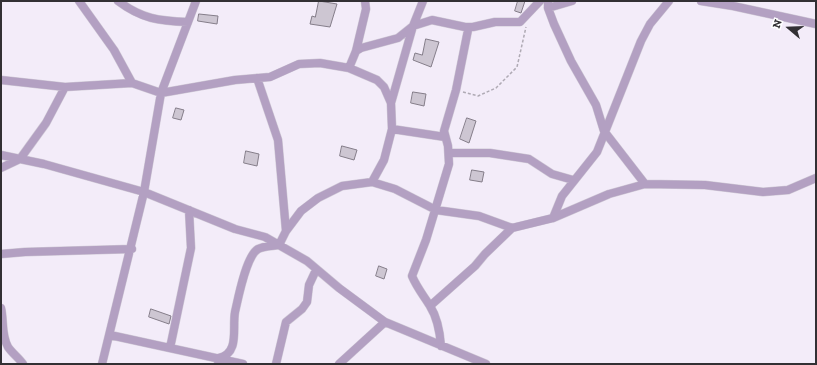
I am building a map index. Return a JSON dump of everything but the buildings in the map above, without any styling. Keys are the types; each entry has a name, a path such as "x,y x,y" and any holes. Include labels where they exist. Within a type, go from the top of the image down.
{"street":[{"path":"79,1 114,50 132,83"},
{"path":"118,1 133,12 149,19 188,22"},
{"path":"102,364 132,249 144,192 161,93 196,1"},
{"path":"349,68 356,51 366,9 365,1"},
{"path":"372,182 384,160 392,129 391,103 413,26 422,2 413,1"},
{"path":"356,51 361,48 398,38 413,26 432,20 465,27 473,27 495,22 520,22 540,1"},
{"path":"572,1 548,4 571,61 596,105 604,131 645,184"},
{"path":"553,218 562,196 596,152 650,24 669,1"},
{"path":"701,1 816,24"},
{"path":"441,346 440,334 430,306 416,287 412,276 436,210 450,164 444,131 456,90 468,33 465,27"},
{"path":"1,80 65,87 132,83 161,93 235,80 270,77 299,64 320,63 349,68 377,80 384,87 391,103"},
{"path":"257,78 278,140 286,231"},
{"path":"1,168 20,159 46,123 65,87"},
{"path":"392,129 445,137"},
{"path":"449,153 490,153 529,159 552,174 573,180"},
{"path":"1,155 44,164 144,192 235,229 265,237 307,261 316,270 385,322 484,363"},
{"path":"430,306 475,266 512,228 553,218 608,194 645,184 697,185 763,192 788,190 816,178"},
{"path":"279,245 286,231 301,211 318,198 342,186 372,182 395,189 436,210 479,216 512,228"},
{"path":"170,348 190,248 189,210"},
{"path":"218,361 228,353 233,346 235,313 243,278 254,252 259,248 279,245"},
{"path":"1,254 132,249"},
{"path":"276,364 286,322 302,309 307,302 308,285 316,270"},
{"path":"1,308 4,320 4,333 8,347 23,364"},
{"path":"339,364 385,322"},
{"path":"110,335 170,348 218,361 243,364"}],"path":[{"path":"456,90 478,96 496,88 517,67 527,16"}]}
